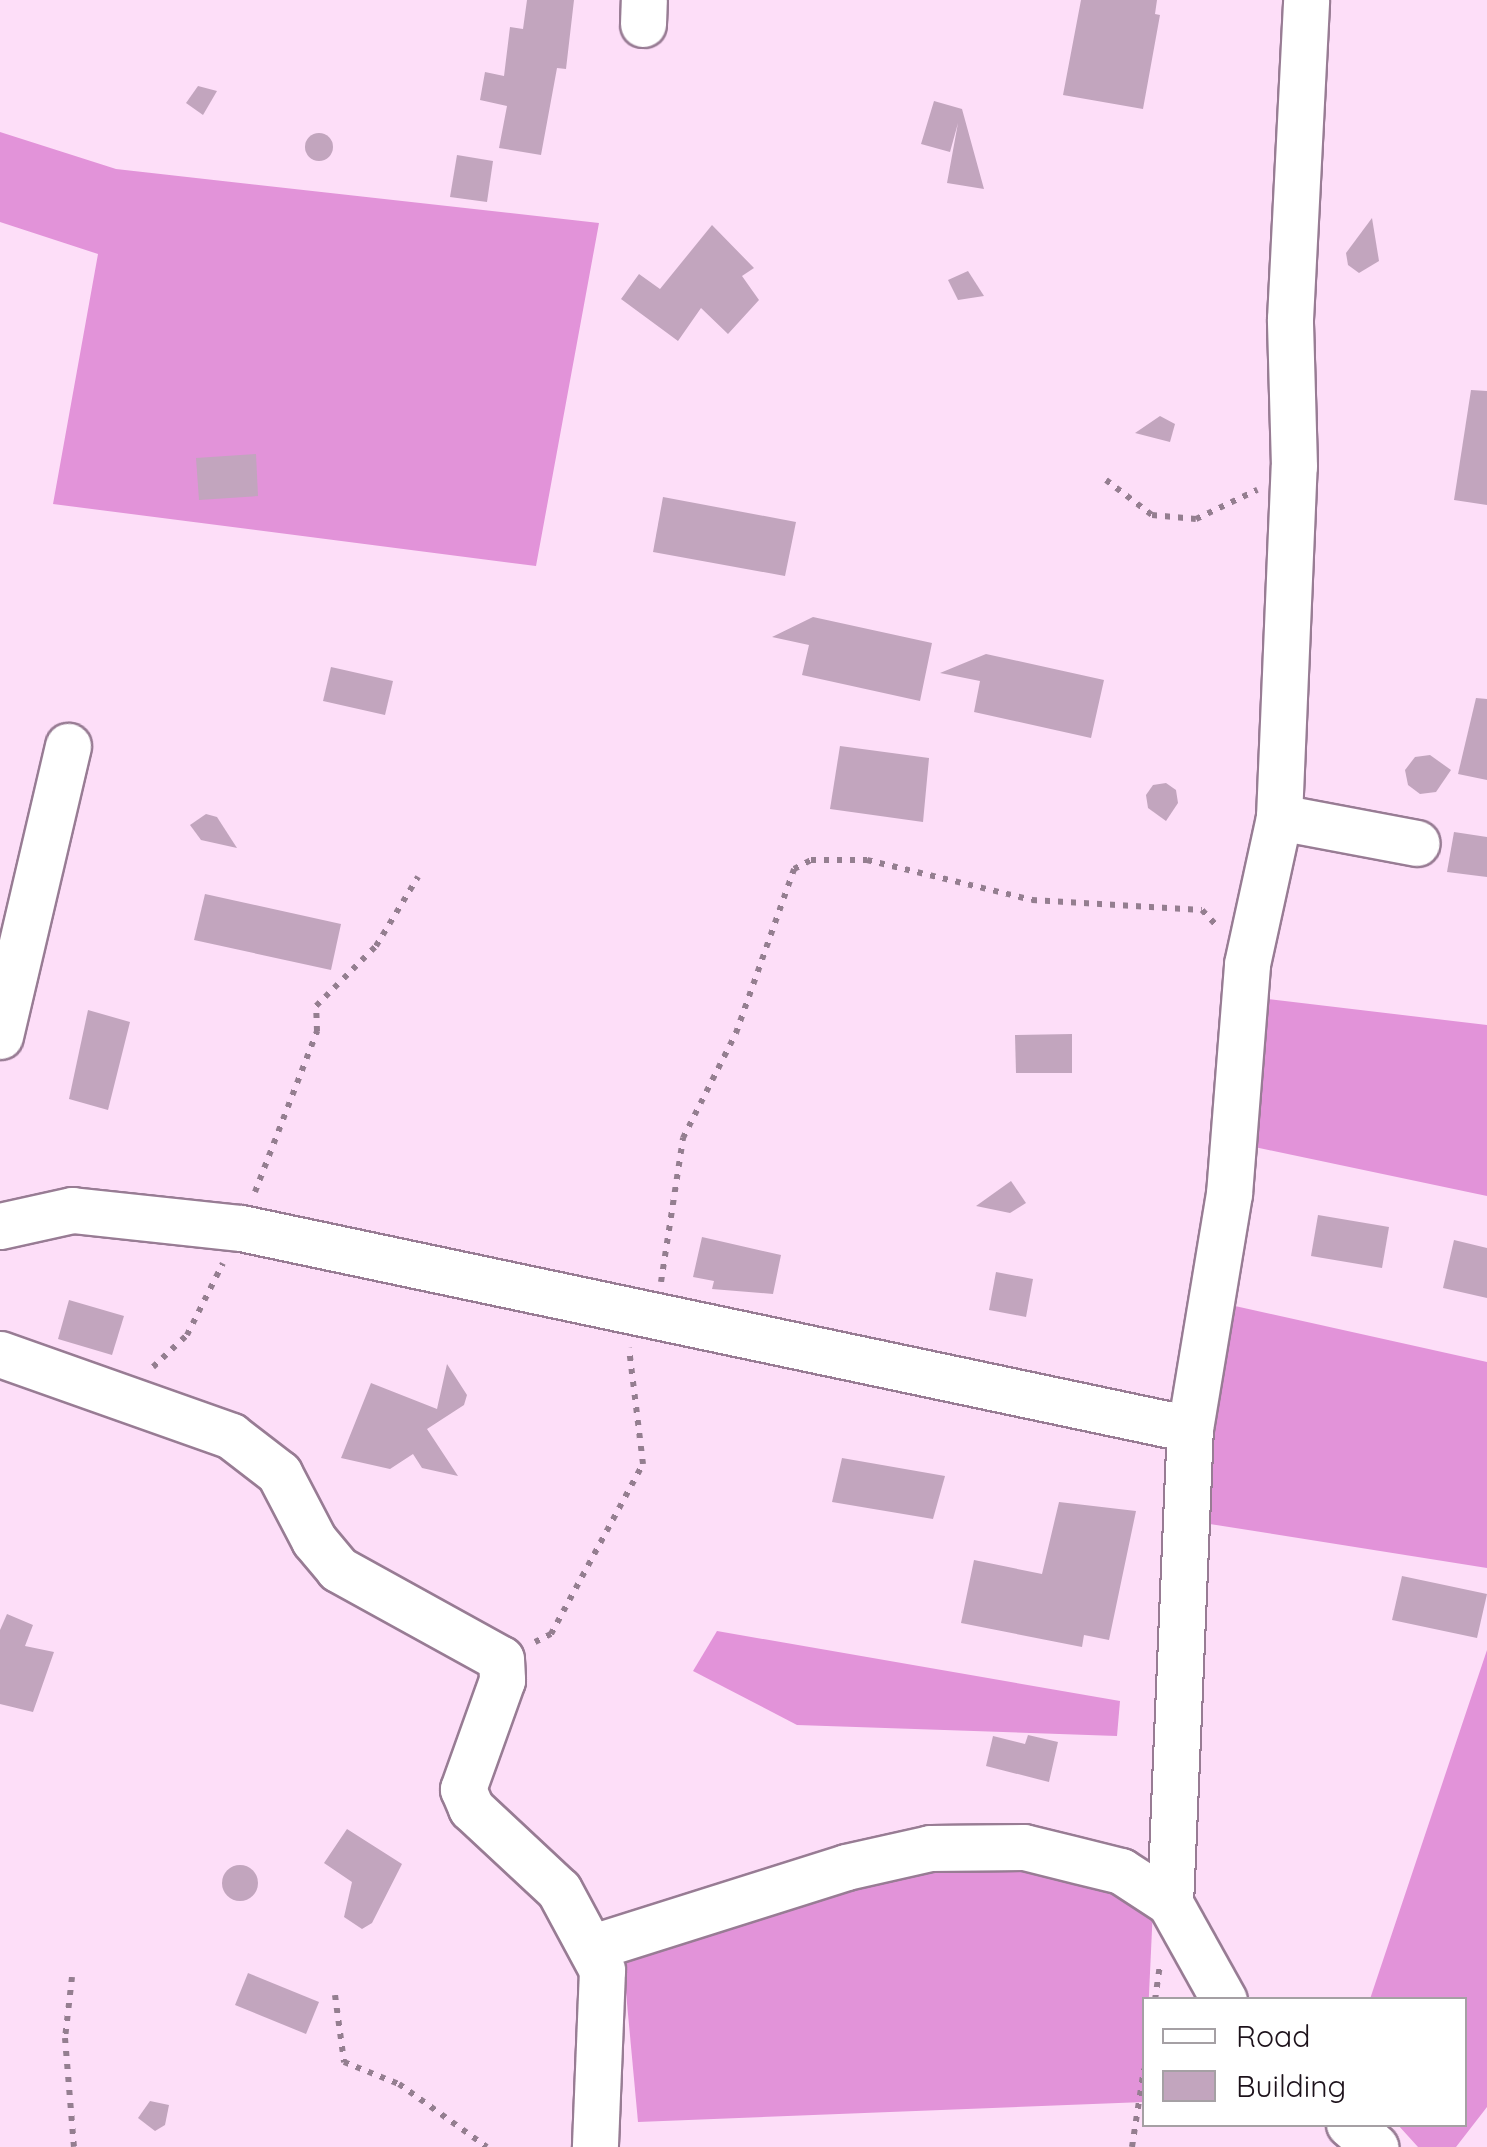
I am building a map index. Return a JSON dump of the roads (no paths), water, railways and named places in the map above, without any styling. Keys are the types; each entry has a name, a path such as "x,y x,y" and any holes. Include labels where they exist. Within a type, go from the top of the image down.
{"street":[{"path":"1170,1904 1190,1429 1229,1194 1248,964 1279,817 1294,466 1290,318 1306,0"},
{"path":"0,1036 68,746"},
{"path":"1279,817 1417,843"},
{"path":"0,1226 72,1210 241,1228 1190,1429"},
{"path":"0,1354 116,1400 231,1436 260,1454 338,1569 501,1659 502,1680 463,1789 471,1808 558,1890 602,1970 603,2028 595,2147"},
{"path":"592,1947 846,1867 930,1848 1024,1848 1078,1856 1121,1871 1170,1904 1222,1997"},
{"path":"1353,2127 1376,2147"}]}
